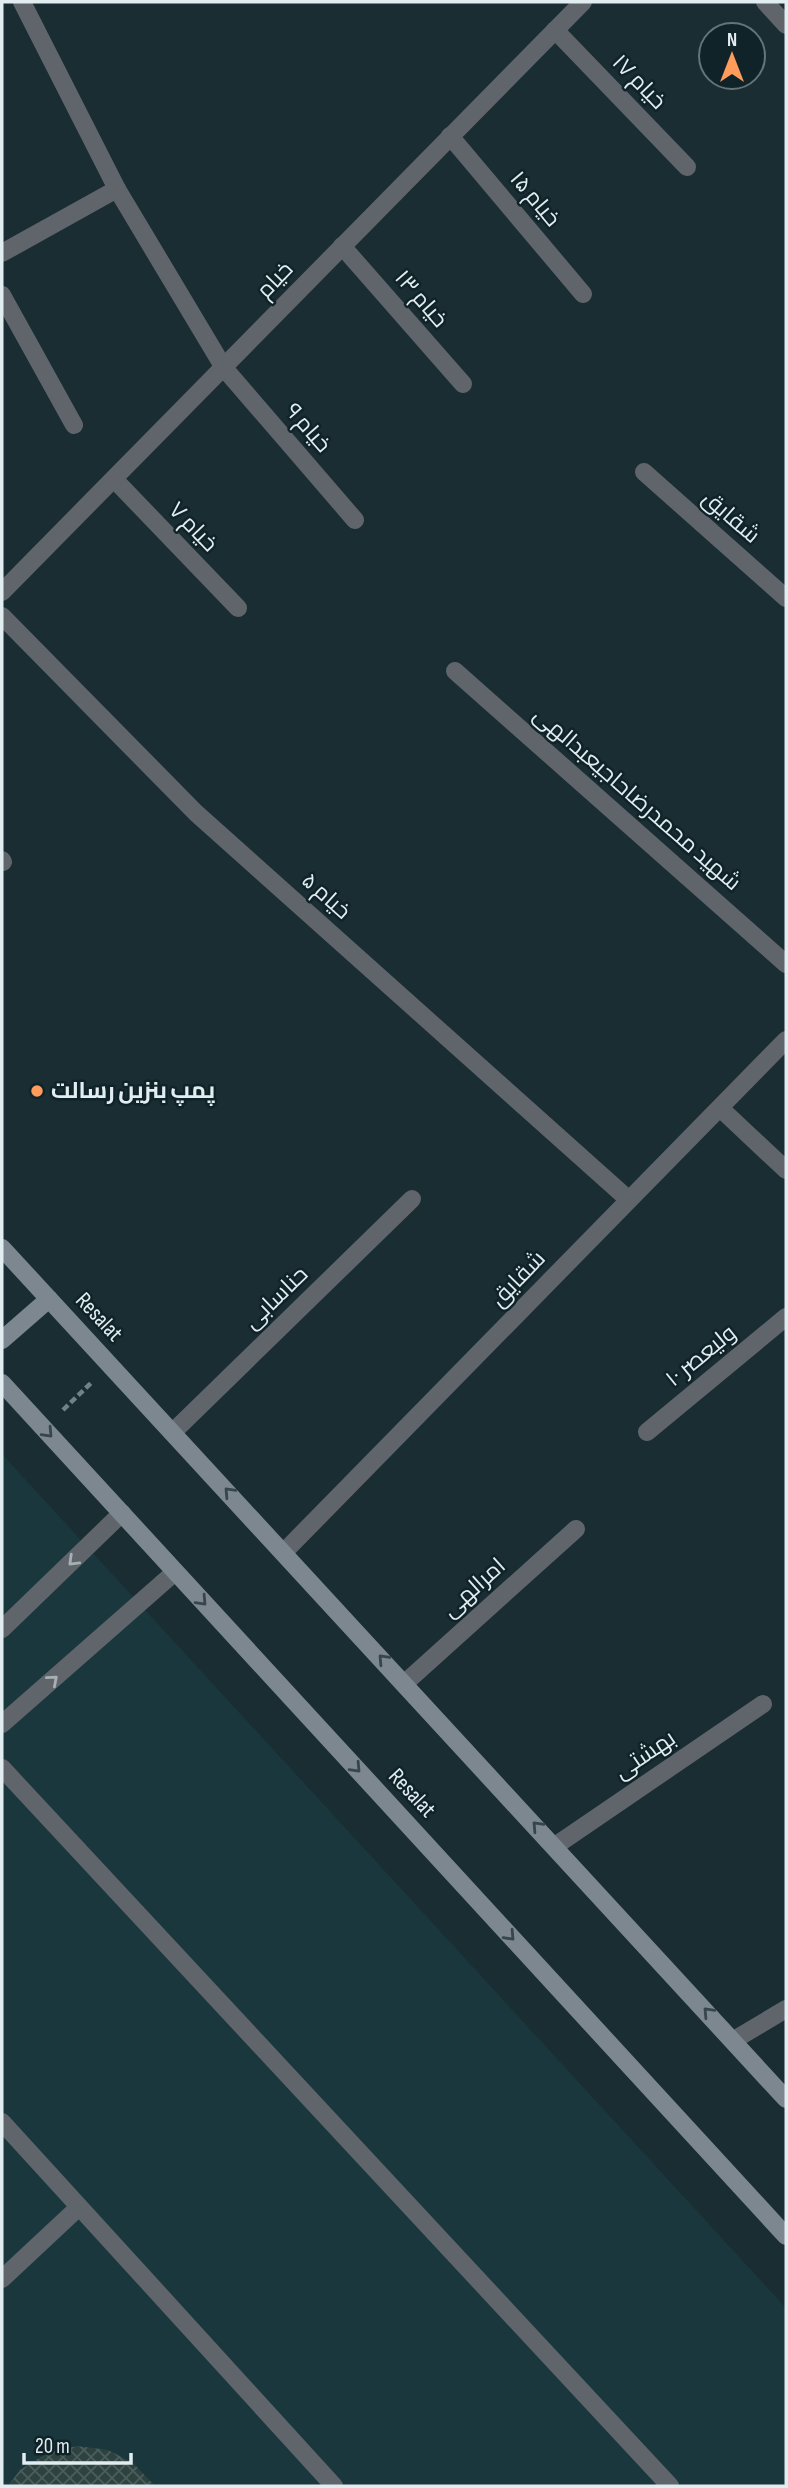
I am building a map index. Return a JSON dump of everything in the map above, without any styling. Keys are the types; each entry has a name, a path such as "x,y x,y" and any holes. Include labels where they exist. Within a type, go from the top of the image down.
{"main road":[{"name":"Resalat","path":"2,1248 285,1551 786,2099"},
{"path":"2,1340 49,1299"},
{"name":"Resalat","path":"2,1383 786,2236"}],"street":[{"name":"خیام ۹","path":"22,2 117,189 224,368 355,520"},
{"name":"خیام","path":"2,592 583,2"},
{"path":"765,2 786,25"},
{"name":"خیام ۱۷","path":"555,30 687,167"},
{"name":"خیام ۱۵","path":"450,136 583,294"},
{"path":"2,253 117,189"},
{"name":"خیام ۱۳","path":"342,246 463,384"},
{"path":"2,295 74,425"},
{"name":"شقایق","path":"644,472 786,598"},
{"name":"خیام ۷","path":"114,479 238,608"},
{"name":"خیام ۵","path":"2,616 196,813 629,1200"},
{"name":"شهید محمدرضاحاجیعبدالهی","path":"455,671 786,964"},
{"name":"شقایق","path":"285,1551 786,1040"},
{"path":"720,1108 786,1170"},
{"name":"حناسابی","path":"173,1432 412,1199"},
{"name":"ولیعصر ۱۰","path":"647,1432 786,1317"},
{"path":"2,1629 122,1513"},
{"name":"امرالهی","path":"405,1682 576,1529"},
{"path":"2,1724 176,1572"},
{"name":"بهشتی","path":"555,1846 763,1704"},
{"path":"2,1768 670,2486"},
{"path":"734,2040 786,2009"},
{"path":"2,2122 334,2486"},
{"path":"2,2278 79,2207"}],"path":[{"path":"44,1429 110,1364"}],"shaded area":[{"path":"2,1454 786,2308 786,2486 2,2486"}],"building":[{"path":"77,2446 108,2450 133,2463 155,2486 8,2486 20,2470 47,2453"}],"place":[{"name":"پمپ بنزین رسالت","path":"37,1091"}]}
